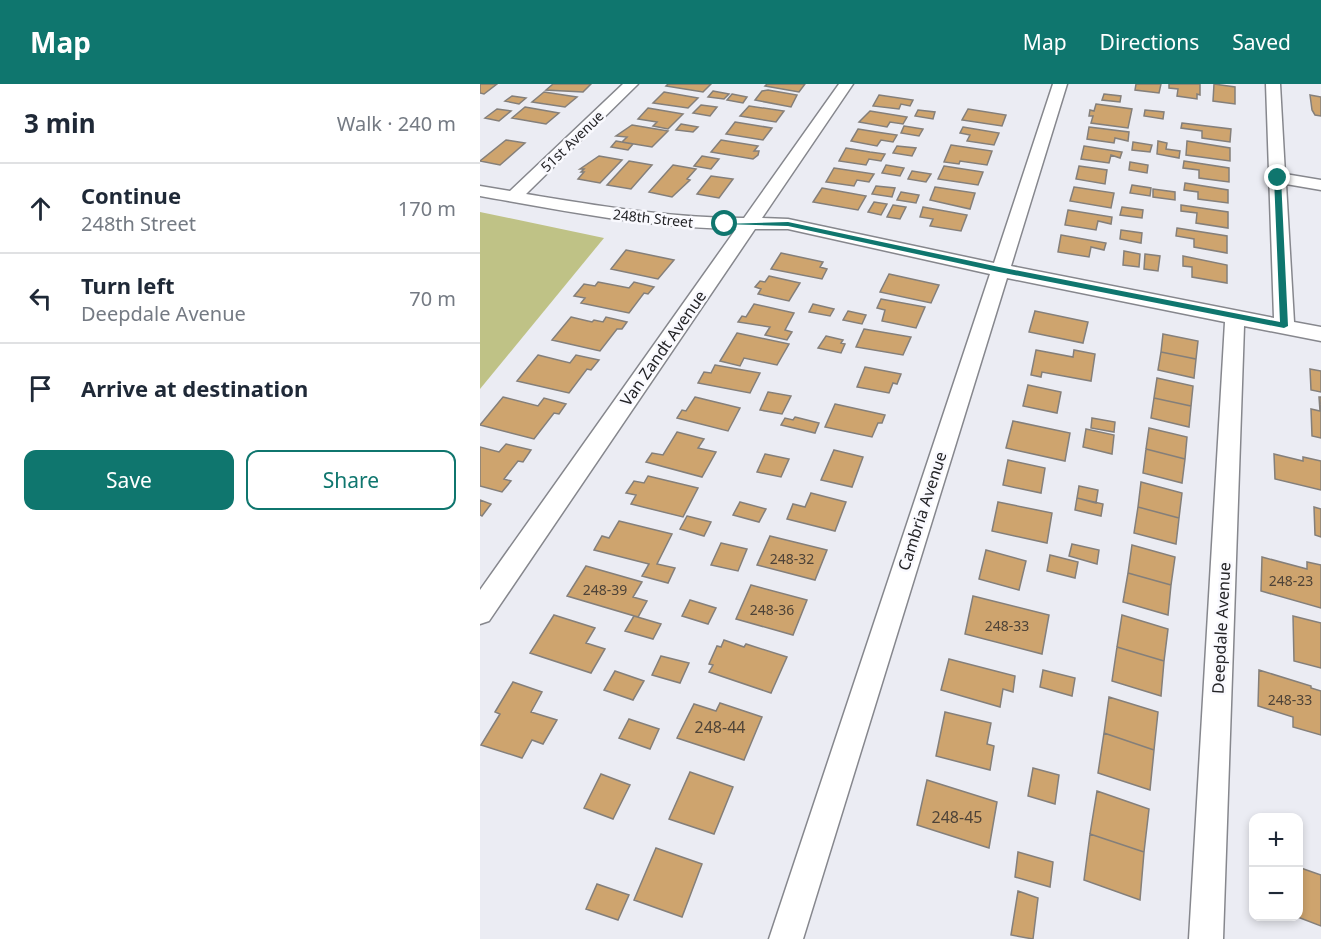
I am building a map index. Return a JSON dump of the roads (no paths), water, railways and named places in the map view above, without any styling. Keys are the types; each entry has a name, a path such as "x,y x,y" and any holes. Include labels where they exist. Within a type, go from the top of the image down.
{"street":[{"name":"51st Avenue","path":"513,197 632,84"},
{"name":"Van Zandt Avenue","path":"480,612 846,84"},
{"name":"Cambria Avenue","path":"786,939 1060,84"},
{"path":"1273,84 1284,326"},
{"path":"1278,178 1321,185"},
{"name":"248th Street","path":"480,191 684,223 788,224 999,270 1321,334"},
{"name":"Deepdale Avenue","path":"1206,939 1235,316"}]}
